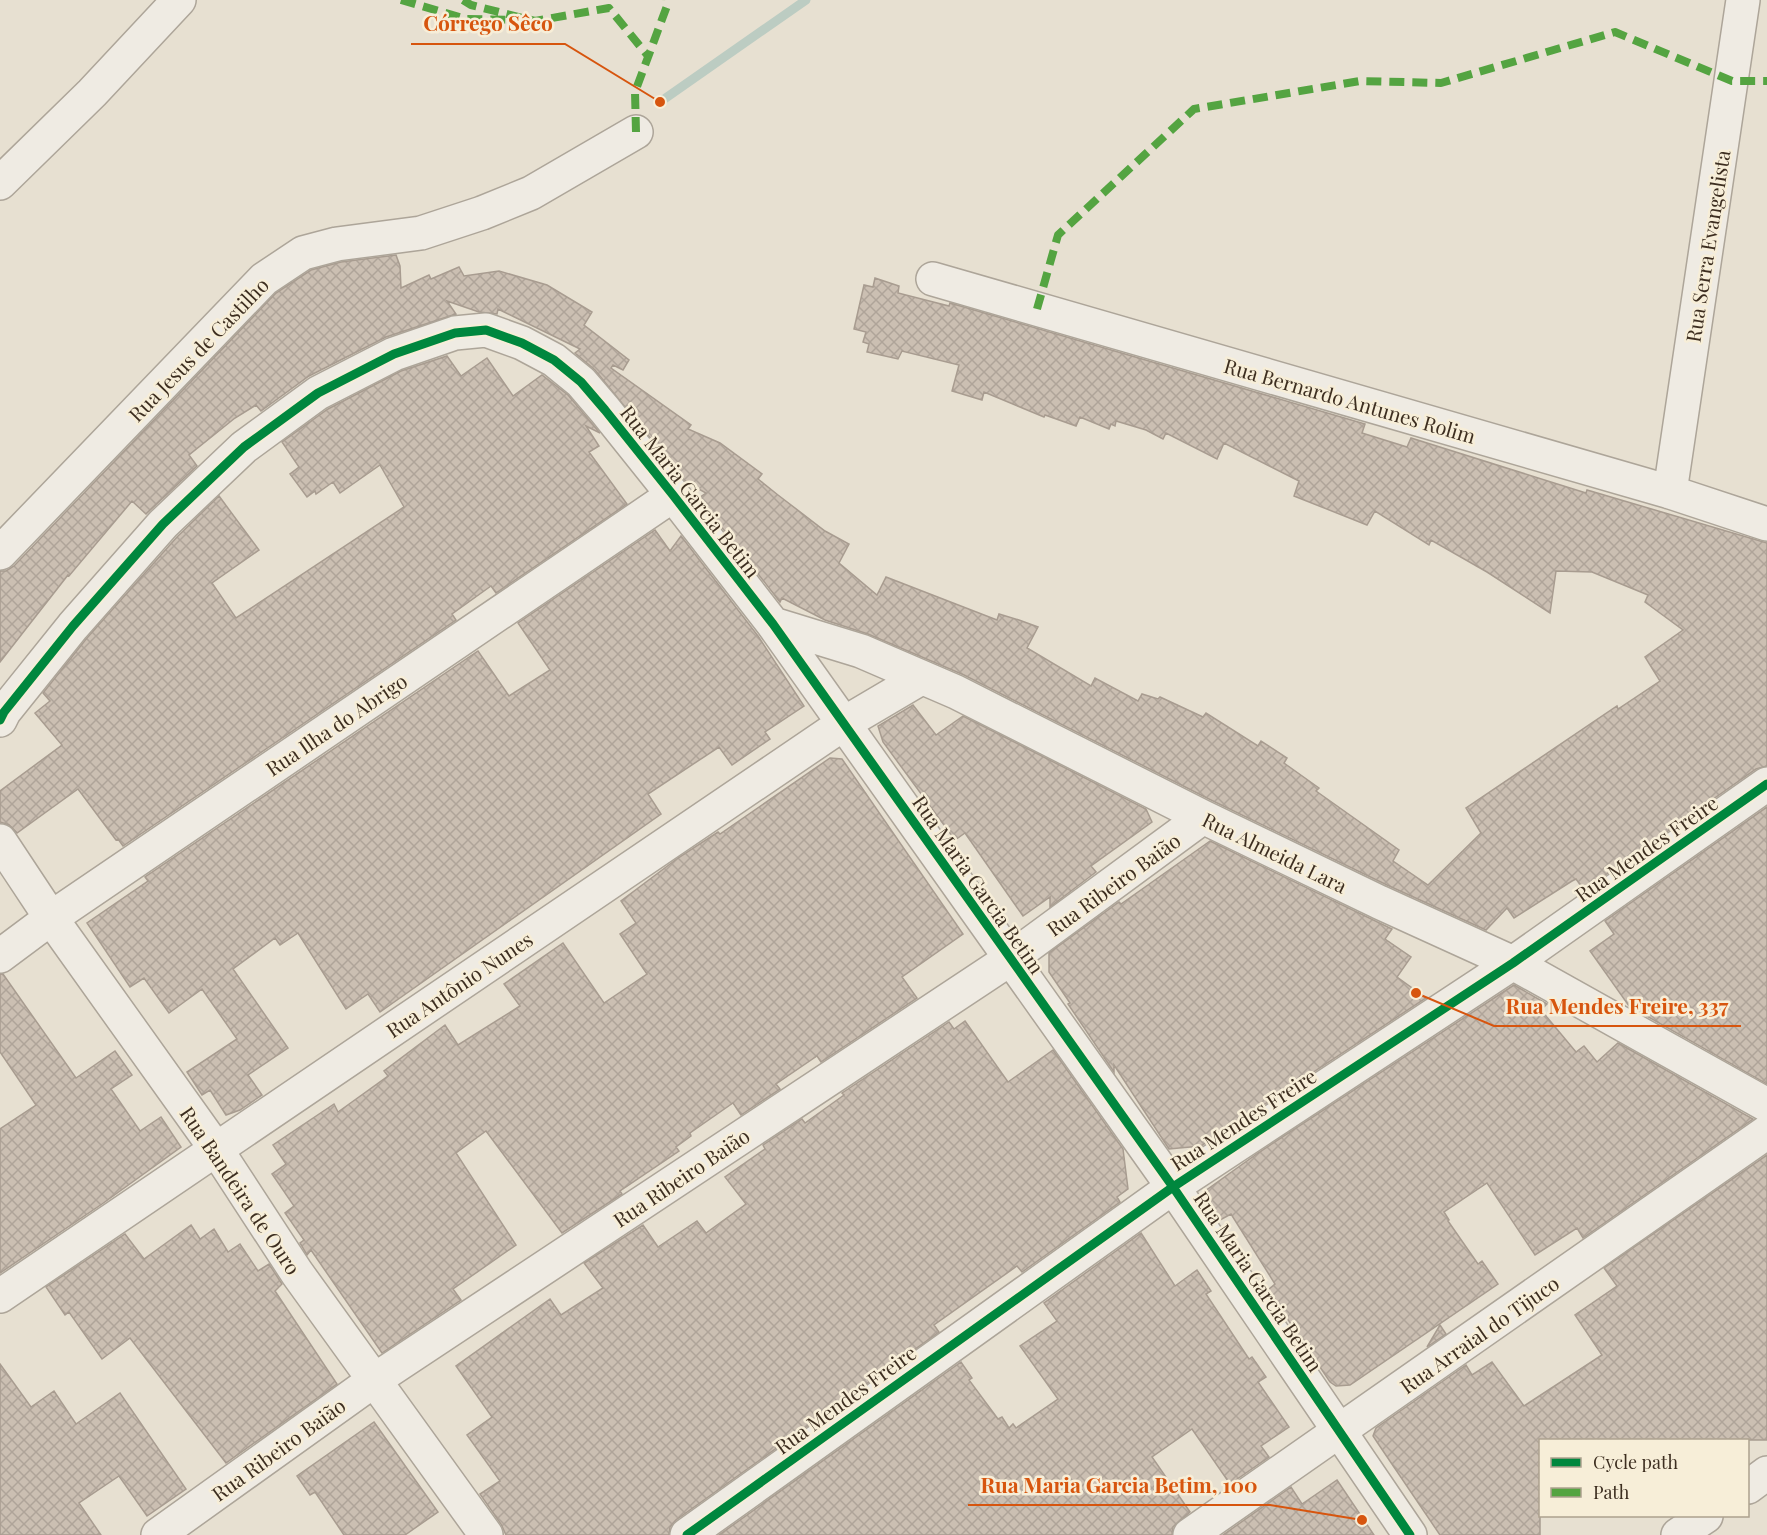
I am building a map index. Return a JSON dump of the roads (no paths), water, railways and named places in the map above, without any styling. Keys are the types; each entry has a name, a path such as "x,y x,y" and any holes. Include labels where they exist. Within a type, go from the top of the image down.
{"street":[{"path":"0,183 92,93 179,0"},
{"name":"Rua Serra Evangelista","path":"1670,492 1743,0"},
{"name":"Rua Jesus de Castilho","path":"0,553 264,279 303,253 338,244 421,233 482,213 531,193 636,132"},
{"name":"Rua Bernardo Antunes Rolim","path":"933,279 1670,492 1767,524"},
{"name":"Rua Maria Garcia Betim","path":"0,720 73,626 163,524 243,447 318,393 393,354 455,333 486,330 522,342 554,360 581,382 673,495 773,624 1173,1187 1410,1535"},
{"name":"Rua Ilha do Abrigo","path":"0,956 51,918 673,495"},
{"name":"Rua Almeida Lara","path":"773,624 861,651 956,692 1037,731 1203,817 1513,963 1767,1105"},
{"name":"Rua Antônio Nunes","path":"0,1296 843,724 921,678"},
{"name":"Rua Mendes Freire","path":"687,1535 1173,1187 1513,963 1767,784"},
{"name":"Rua Ribeiro Baião","path":"158,1535 373,1381 1010,959 1203,817"},
{"name":"Rua Bandeira de Ouro","path":"0,841 51,918 216,1149 297,1274 486,1535"},
{"name":"Rua Arraial do Tijuco","path":"1190,1535 1767,1132"},
{"path":"1749,1486 1767,1473"},
{"path":"1678,1535 1703,1517"}],"waterway":[{"path":"660,102 806,0"}],"place":[{"name":"Córrego Sêco","path":"660,102"},
{"name":"Rua Mendes Freire, 337","path":"1416,993"},
{"name":"Rua Maria Garcia Betim, 100","path":"1362,1520"}]}
